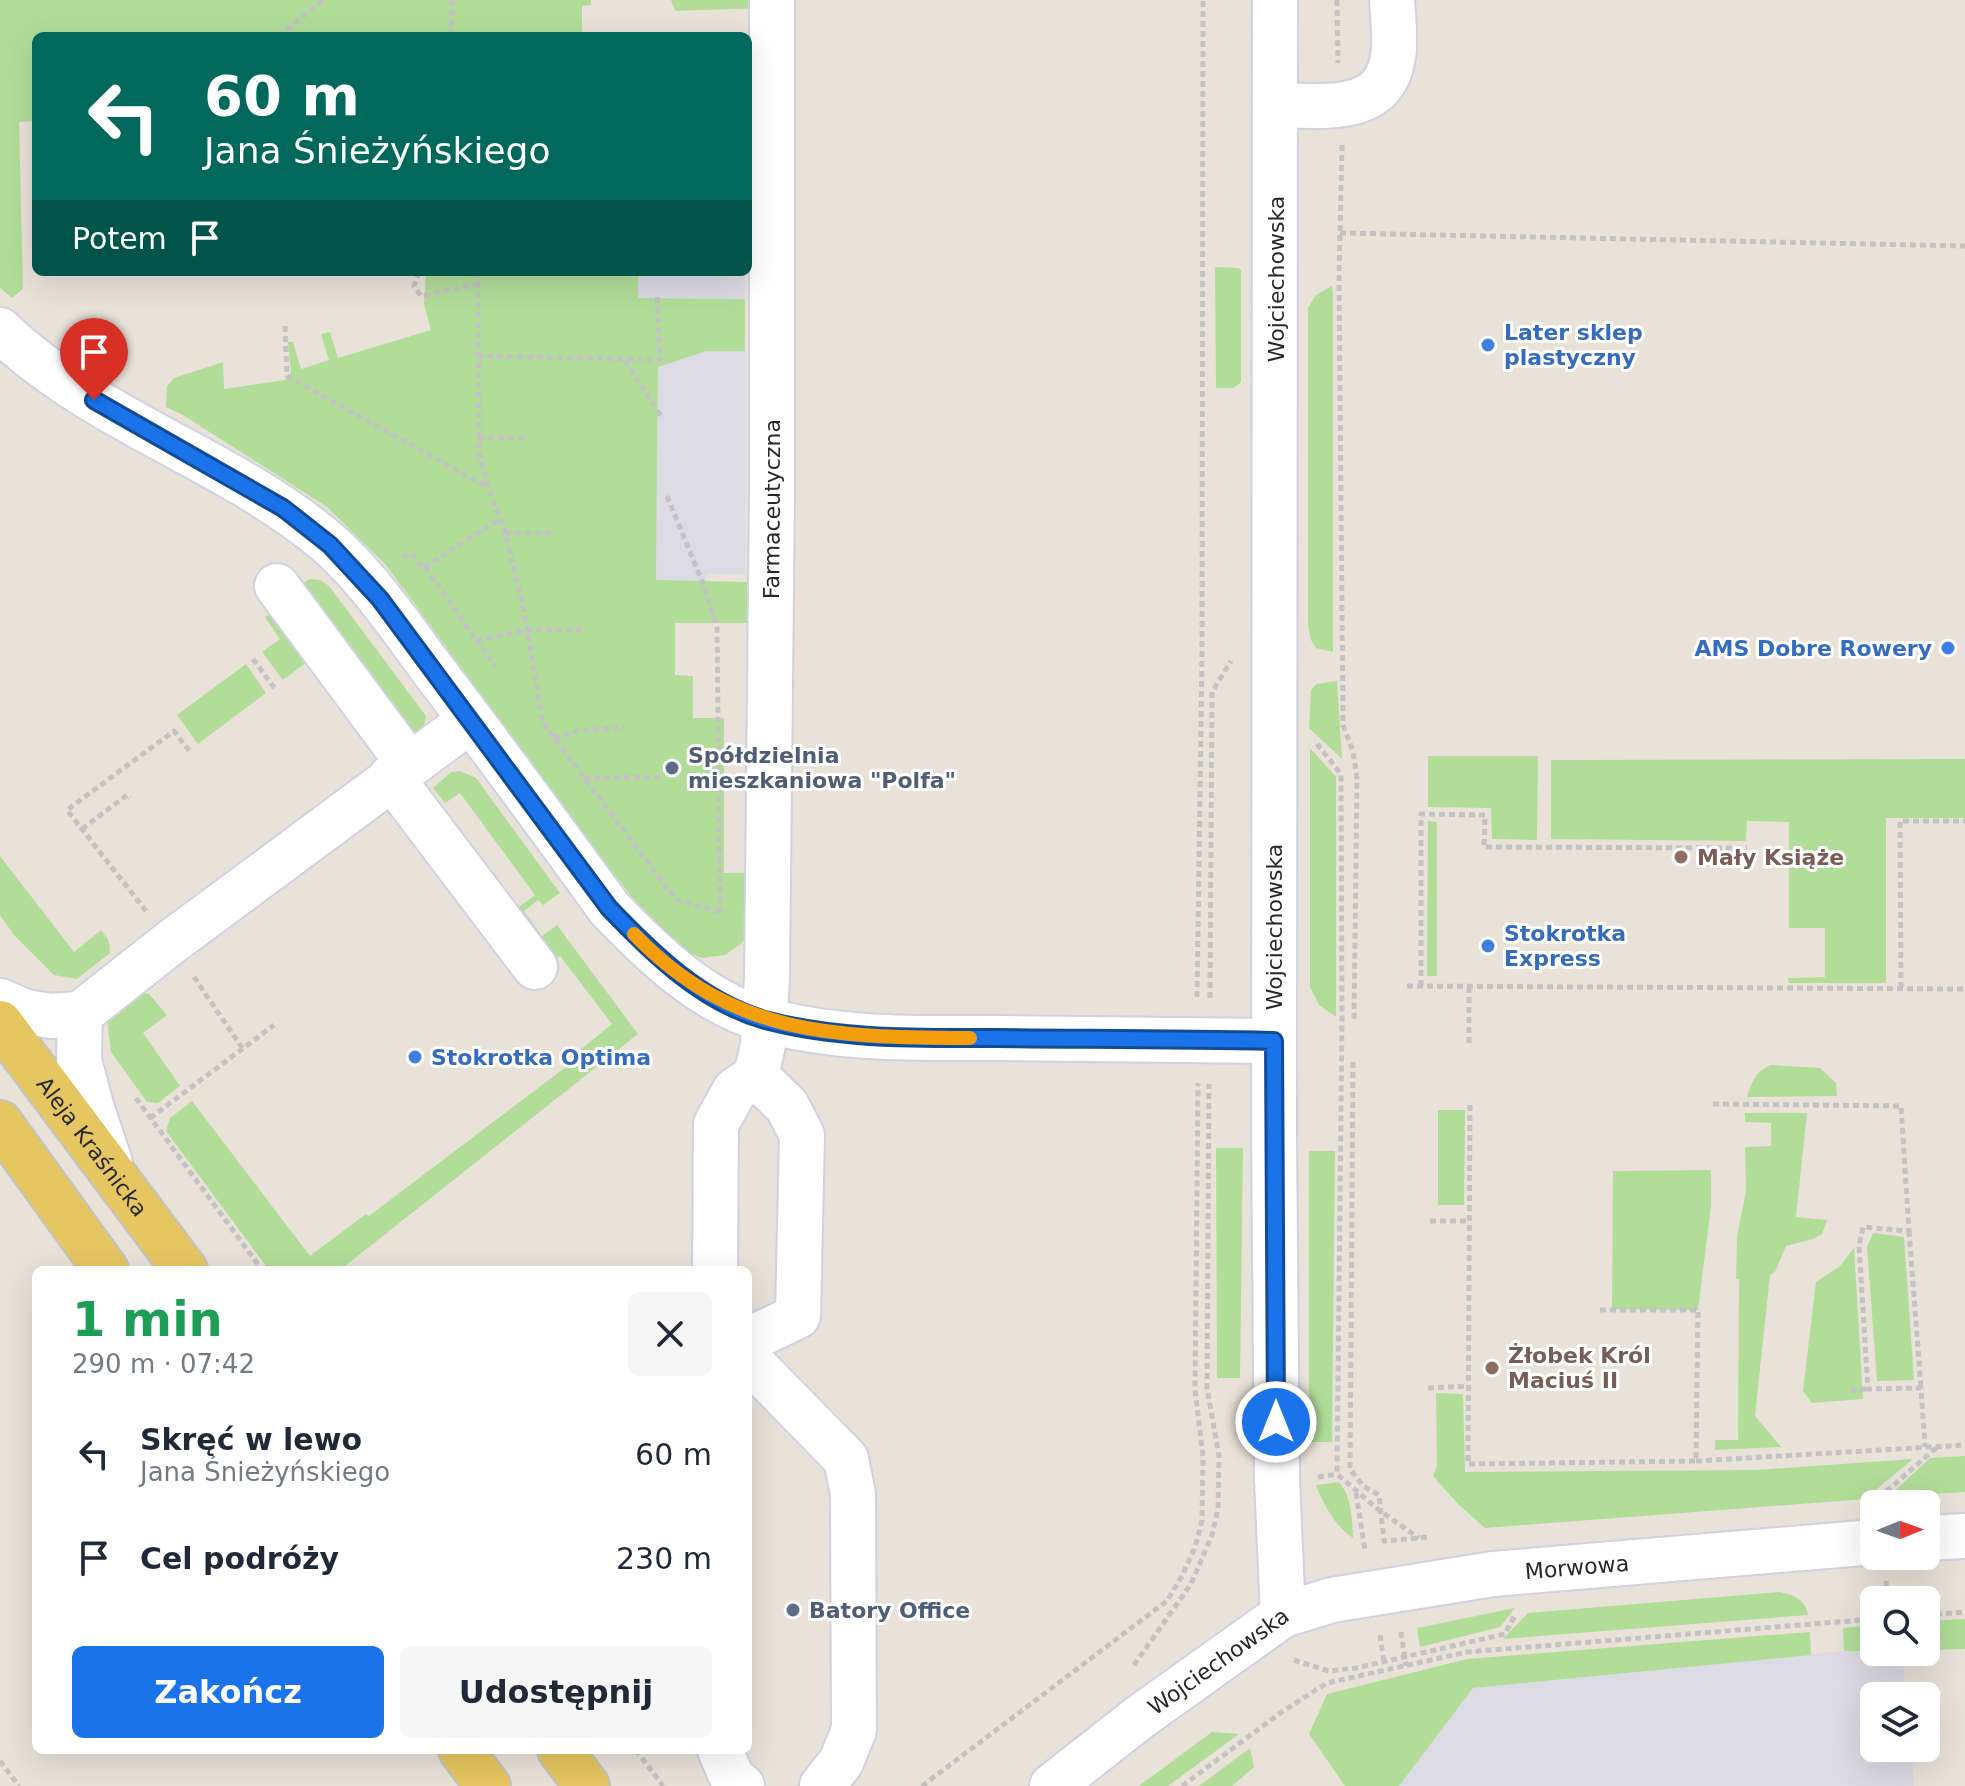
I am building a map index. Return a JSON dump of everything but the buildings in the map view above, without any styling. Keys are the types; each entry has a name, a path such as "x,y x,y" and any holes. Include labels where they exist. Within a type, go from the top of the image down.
{"main road":[{"name":"Aleja Kraśnicka","path":"0,1023 182,1266"},
{"path":"0,1123 103,1266"},
{"path":"464,1754 488,1786"},
{"path":"563,1754 587,1786"}],"street":[{"name":"Farmaceutyczna","path":"756,1076 763,1045 767,963 772,522 772,0"},
{"name":"Wojciechowska","path":"1052,1786 1140,1717 1283,1615 1277,1480 1274,1041 1275,0"},
{"path":"1275,105 1356,103 1374,94 1388,79 1394,54 1392,0"},
{"path":"0,330 27,356 94,400 283,508 319,534 380,599 609,908 651,952 686,980 731,1006 764,1020 844,1035 1274,1041"},
{"path":"277,586 535,967"},
{"path":"0,1001 25,1012 51,1016 80,1014 400,770 471,720"},
{"path":"80,1014 79,1060 115,1178"},
{"path":"715,1266 716,1124 735,1090 756,1076 787,1106 802,1135 798,1316 752,1338"},
{"path":"752,1363 846,1459 853,1494 854,1730 841,1762 822,1786"},
{"path":"1940,1537 1965,1536"},
{"name":"Morwowa","path":"1283,1615 1332,1600 1465,1577 1860,1542"},
{"path":"722,1754 732,1778 742,1786"}],"path":[{"path":"284,32 323,0"},
{"path":"451,32 452,0"},
{"path":"1197,998 1202,644 1203,0"},
{"path":"1337,0 1338,68"},
{"path":"1342,137 1343,725 1353,751 1357,779 1354,1022"},
{"path":"1340,233 1965,246"},
{"path":"418,276 414,286 421,296 477,284"},
{"path":"478,276 479,452 505,533 523,607"},
{"path":"477,356 660,360 657,297"},
{"path":"285,326 287,376 488,487"},
{"path":"624,359 662,418"},
{"path":"478,438 527,438"},
{"path":"667,496 717,627 720,912"},
{"path":"496,667 424,567 500,519"},
{"path":"505,533 555,533"},
{"path":"476,640 528,630 584,630"},
{"path":"1210,1013 1212,692 1236,652"},
{"path":"253,659 275,689"},
{"path":"554,738 578,731 624,727"},
{"path":"191,753 174,731 67,810 170,943 243,1049"},
{"path":"1311,736 1341,774 1342,1020 1337,1474 1356,1493 1419,1538 1465,1577"},
{"path":"583,778 660,777"},
{"path":"82,829 127,795 130,798"},
{"path":"1421,986 1421,814 1485,815 1484,847 1747,848"},
{"path":"1901,988 1900,821 1965,821"},
{"path":"1407,986 1965,989"},
{"path":"1469,987 1469,1043"},
{"path":"150,1118 274,1025"},
{"path":"1353,1062 1350,1469 1363,1486 1379,1495 1384,1541 1434,1536"},
{"path":"922,1786 1167,1601 1195,1547 1202,1521 1203,1480 1195,1390 1198,1079"},
{"path":"1129,1672 1191,1584 1212,1535 1218,1509 1219,1456 1207,1388 1209,1080"},
{"path":"133,1093 259,1266"},
{"path":"1713,1104 1901,1106 1925,1447"},
{"path":"1470,1105 1468,1464 1696,1461 1965,1445"},
{"path":"1430,1221 1470,1221"},
{"path":"1868,1389 1859,1246 1863,1227 1909,1231"},
{"path":"1598,1310 1698,1310 1696,1461"},
{"path":"1428,1388 1468,1386"},
{"path":"1850,1390 1921,1388"},
{"path":"1910,1490 1938,1446"},
{"path":"1356,1493 1364,1543"},
{"path":"1243,1644 1329,1671 1384,1662 1505,1634 1536,1571"},
{"path":"1940,1614 1965,1612"},
{"path":"1182,1786 1283,1711 1327,1683 1467,1652 1860,1620"},
{"path":"1400,1627 1406,1666"},
{"path":"1379,1630 1384,1662"},
{"path":"639,1754 663,1786"},
{"path":"0,1761 19,1786"}],"shaded area":[{"path":"638,276 745,276 745,299 638,298"},
{"path":"706,351 745,351 745,574 706,574 706,581 656,581 658,367"},
{"path":"1860,1651 1860,1666 1903,1666 1905,1682 1860,1682 1860,1762 1912,1762 1914,1786 1399,1786 1473,1688"}],"green space":[{"path":"0,0 591,0 591,5 582,6 582,32 32,32 32,121 19,122 23,289 12,298 0,288"},
{"path":"671,0 763,0 763,8 675,11"},
{"path":"1215,267 1239,268 1241,271 1241,382 1234,388 1216,388"},
{"path":"426,276 638,276 638,298 745,299 745,351 706,351 658,367 656,580 748,582 747,623 675,623 675,675 693,676 693,718 724,718 724,873 753,873 754,923 742,943 725,955 702,958 681,950 652,922 607,866 386,565 327,507 166,407 167,386 174,378 223,362 224,389 285,380 291,373 288,342 293,342 301,369 329,360 321,334 330,332 338,358 431,330 424,304"},
{"path":"1332,286 1333,652 1316,648 1308,625 1308,308 1316,295"},
{"path":"309,579 320,580 329,586 426,716 423,731 412,737 302,584"},
{"path":"271,614 315,656 283,680 262,652 280,639 265,617"},
{"path":"246,664 266,693 198,744 177,715"},
{"path":"1337,681 1342,759 1309,728 1311,690 1316,684"},
{"path":"1310,748 1336,777 1336,1017 1319,1005 1310,987"},
{"path":"1428,756 1538,756 1537,840 1492,839 1491,808 1428,807"},
{"path":"1965,759 1965,818 1886,818 1886,983 1789,983 1788,978 1825,977 1825,928 1789,928 1789,822 1747,821 1746,841 1551,839 1551,760"},
{"path":"460,771 476,778 560,893 543,905 538,900 524,911 542,936 557,925 638,1034 345,1266 266,1266 166,1131 170,1118 192,1101 310,1256 366,1214 369,1216 583,1054 580,1050 612,1024 560,956 545,967 515,910 535,895 460,793 445,803 433,788 451,772"},
{"path":"1428,821 1437,822 1437,976 1427,976"},
{"path":"0,856 74,952 101,930 109,941 110,953 77,979 54,975 14,935 0,915"},
{"path":"140,993 149,994 167,1015 143,1033 180,1086 158,1103 147,1102 111,1052 107,1019"},
{"path":"1771,1065 1820,1068 1836,1083 1837,1096 1747,1097 1755,1078"},
{"path":"1438,1110 1465,1110 1464,1205 1438,1205"},
{"path":"1745,1113 1807,1113 1796,1217 1827,1220 1822,1234 1786,1246 1775,1272 1770,1275 1755,1416 1781,1447 1715,1450 1715,1440 1738,1440 1737,1237 1746,1191 1745,1147 1771,1146 1771,1123 1745,1122"},
{"path":"1216,1148 1243,1148 1240,1378 1217,1378"},
{"path":"1309,1151 1335,1151 1332,1442 1309,1442"},
{"path":"1711,1170 1711,1206 1698,1310 1612,1309 1613,1171"},
{"path":"1873,1233 1904,1237 1914,1380 1877,1381 1867,1247"},
{"path":"1854,1248 1863,1399 1812,1403 1803,1391 1816,1282 1840,1266"},
{"path":"1436,1393 1463,1394 1465,1472 1756,1470 1913,1459 1876,1490 1860,1490 1860,1499 1485,1528 1433,1476 1437,1466"},
{"path":"1965,1456 1965,1492 1896,1490 1930,1458"},
{"path":"1339,1482 1349,1501 1353,1538 1331,1514 1316,1485"},
{"path":"1779,1592 1798,1599 1808,1615 1503,1639 1528,1613"},
{"path":"1515,1608 1500,1627 1420,1647 1417,1628"},
{"path":"1965,1619 1965,1649 1940,1650 1940,1620"},
{"path":"1860,1626 1860,1651 1844,1651 1843,1628"},
{"path":"1810,1632 1811,1655 1473,1688 1399,1786 1345,1786 1309,1734 1327,1694 1467,1659"},
{"path":"1212,1732 1239,1734 1168,1786 1139,1786"},
{"path":"1250,1748 1254,1767 1232,1786 1199,1786"}],"slow traffic":[{"path":"634,934 686,980 731,1006 764,1020 844,1035 970,1038"}],"place":[{"name":"Later sklep plastyczny","path":"1488,345"},
{"name":"AMS Dobre Rowery","path":"1948,648"},
{"name":"Spółdzielnia mieszkaniowa \"Polfa\"","path":"672,768"},
{"name":"Mały Książe","path":"1681,857"},
{"name":"Stokrotka Express","path":"1488,946"},
{"name":"Stokrotka Optima","path":"415,1057"},
{"name":"Żłobek Król Maciuś II","path":"1492,1368"},
{"name":"Batory Office","path":"793,1610"}],"route":[{"path":"94,400 283,508 319,534 380,599 609,908 651,952 686,980 731,1006 764,1020 844,1035 1274,1041 1276,1422"}]}
